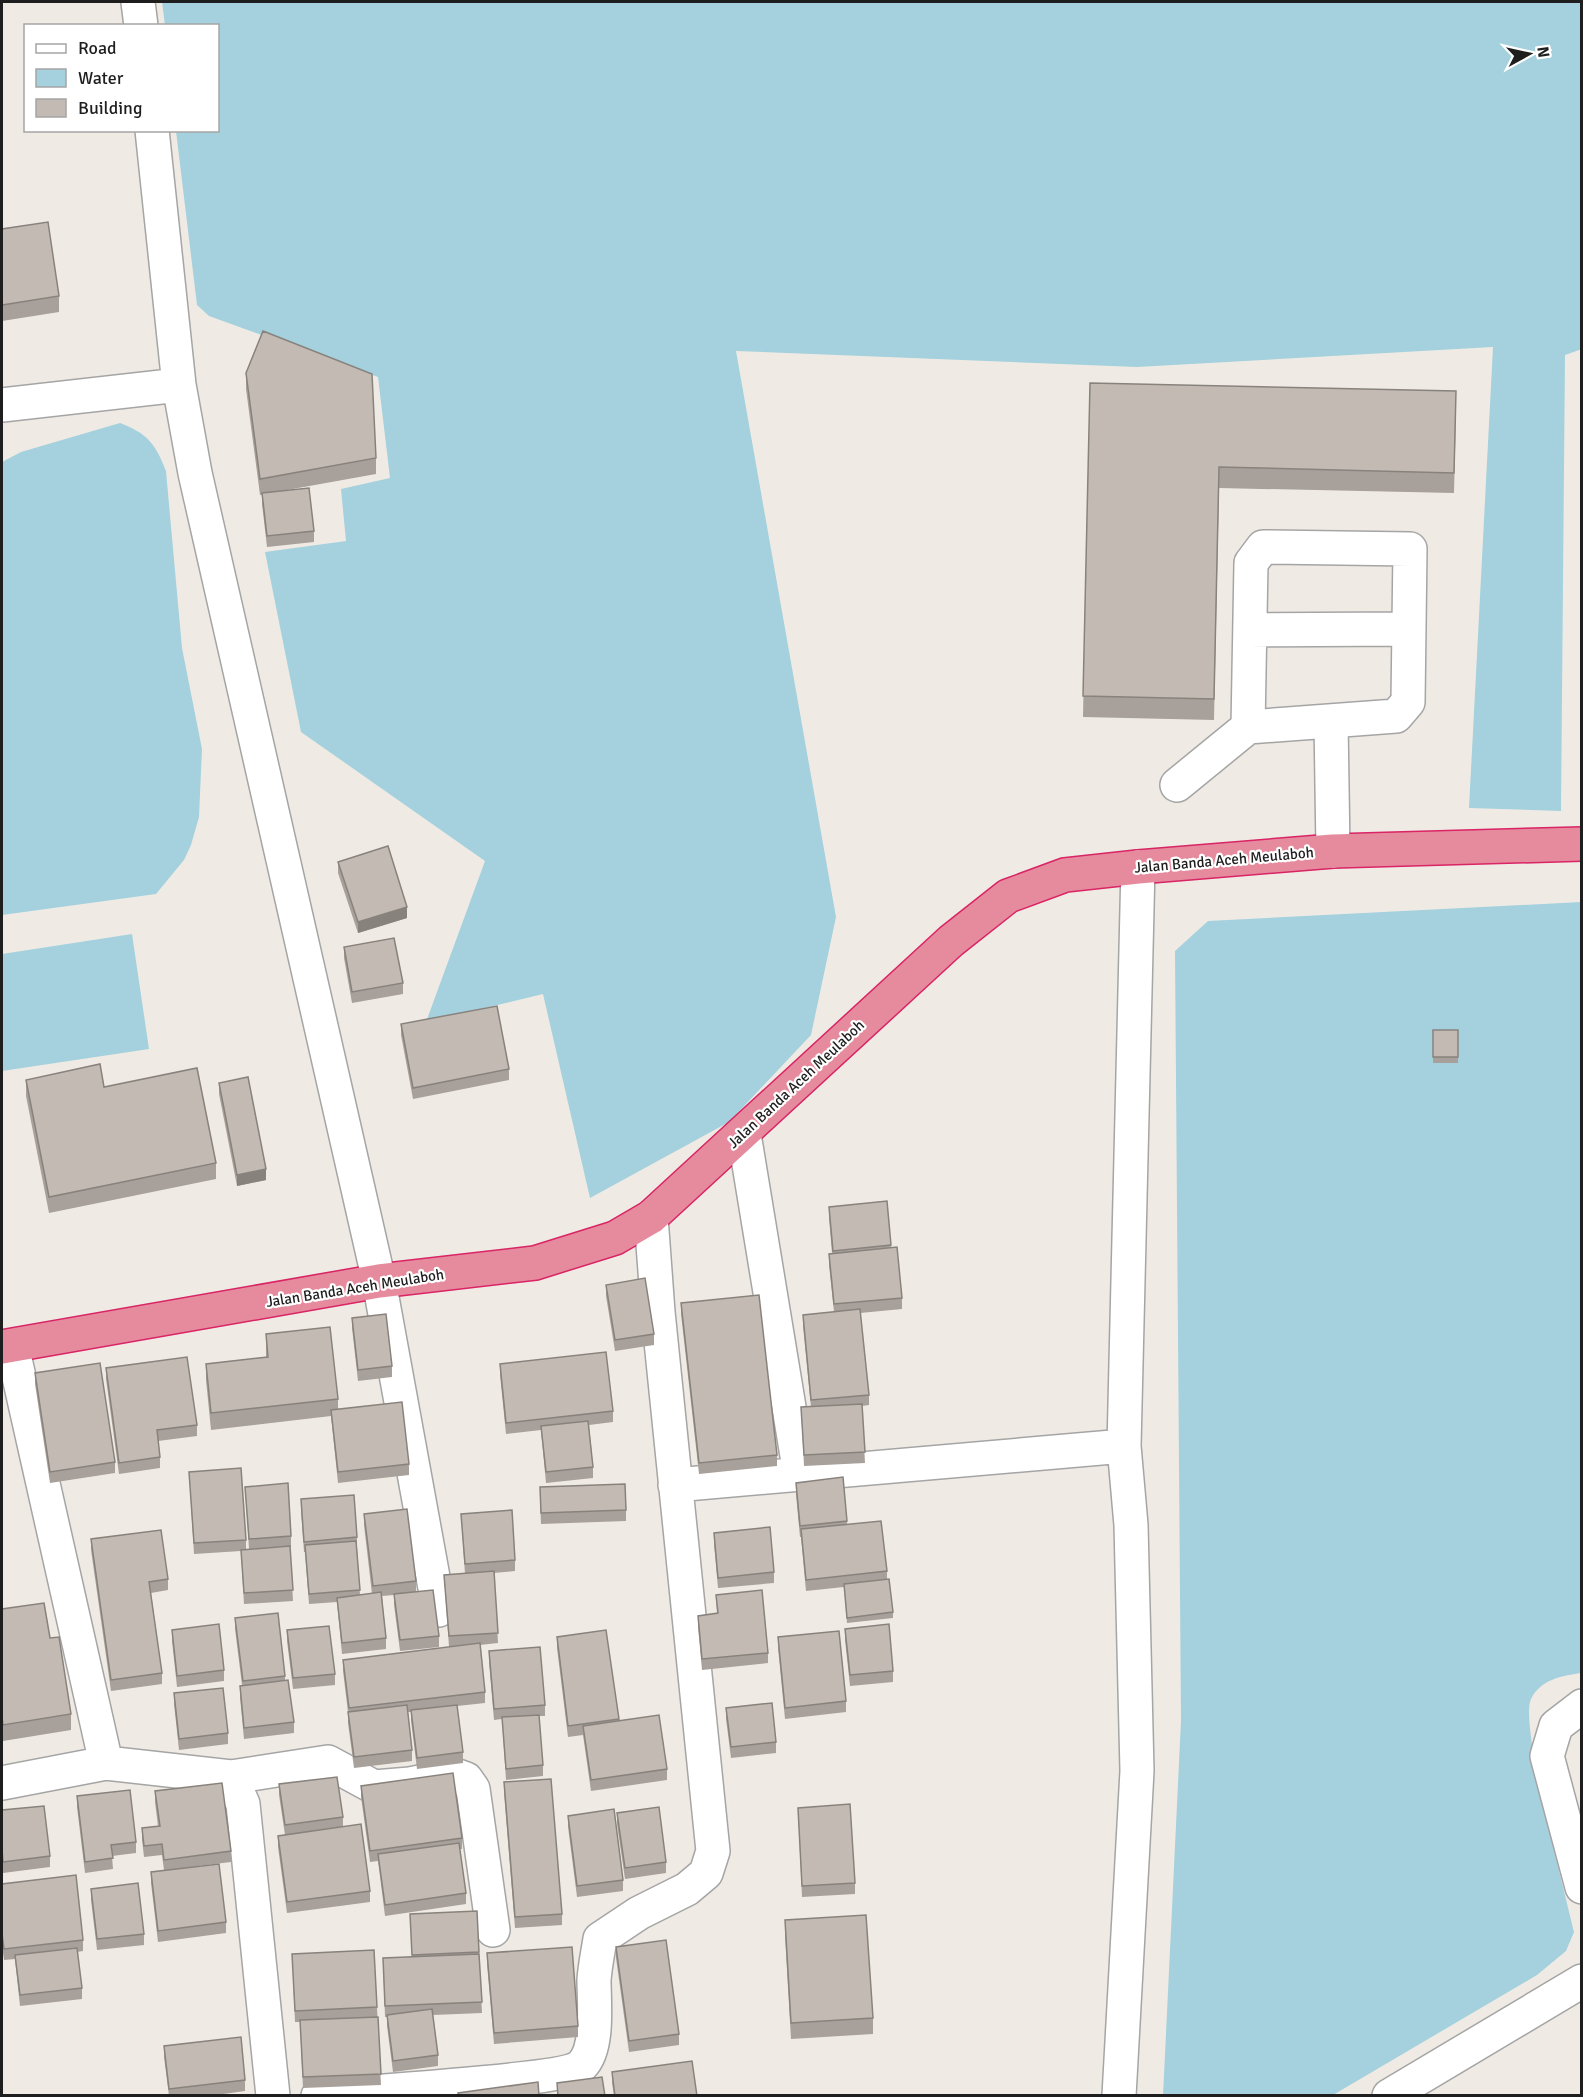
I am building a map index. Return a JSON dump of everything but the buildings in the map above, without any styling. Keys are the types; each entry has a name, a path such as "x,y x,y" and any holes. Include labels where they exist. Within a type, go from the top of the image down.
{"highway":[{"name":"Jalan Banda Aceh Meulaboh","path":"7,1346 379,1281 535,1263 615,1238 651,1217 744,1134 943,948 1008,896 1065,875 1333,851 1581,844"}],"street":[{"path":"138,2 141,24"},
{"path":"152,132 179,385 198,484 379,1281 439,1610"},
{"path":"2,405 179,385"},
{"path":"1177,785 1248,727 1396,716 1408,702 1410,549 1263,547 1251,563 1248,727"},
{"path":"1250,630 1409,629"},
{"path":"1331,722 1333,851"},
{"path":"1119,2096 1137,1771 1131,1525 1124,1446 1138,867"},
{"path":"744,1134 800,1474"},
{"path":"318,2096 475,2084 566,2072 582,2066 590,2052 596,2012 594,1979 600,1939 639,1913 687,1889 706,1872 713,1851 657,1312 651,1217"},
{"path":"7,1346 106,1763"},
{"path":"675,1485 1124,1446"},
{"path":"1581,1706 1556,1726 1547,1756 1581,1887"},
{"path":"2,1783 106,1763 231,1777 328,1762 374,1786 410,1784 455,1775 466,1779 474,1789 493,1930"},
{"path":"231,1777 243,1804 273,2096"},
{"path":"1389,2096 1581,1981"}],"water":[{"path":"162,2 1581,2 1582,349 1565,355 1561,811 1469,808 1493,347 1137,367 736,351 836,917 811,1035 729,1122 590,1198 543,994 426,1022 485,861 301,732 265,552 346,541 341,489 390,478 378,377 209,316 197,305 176,132 219,132 219,24 165,24"},
{"path":"120,423 137,431 154,446 166,471 182,648 202,749 199,817 184,860 156,894 2,915 2,462 21,452"},
{"path":"1581,902 1581,1673 1559,1677 1540,1687 1531,1699 1529,1715 1537,1774 1574,1932 1566,1951 1537,1975 1333,2095 1163,2096 1181,1721 1175,951 1208,921"},
{"path":"132,934 149,1049 2,1071 2,954"}]}
